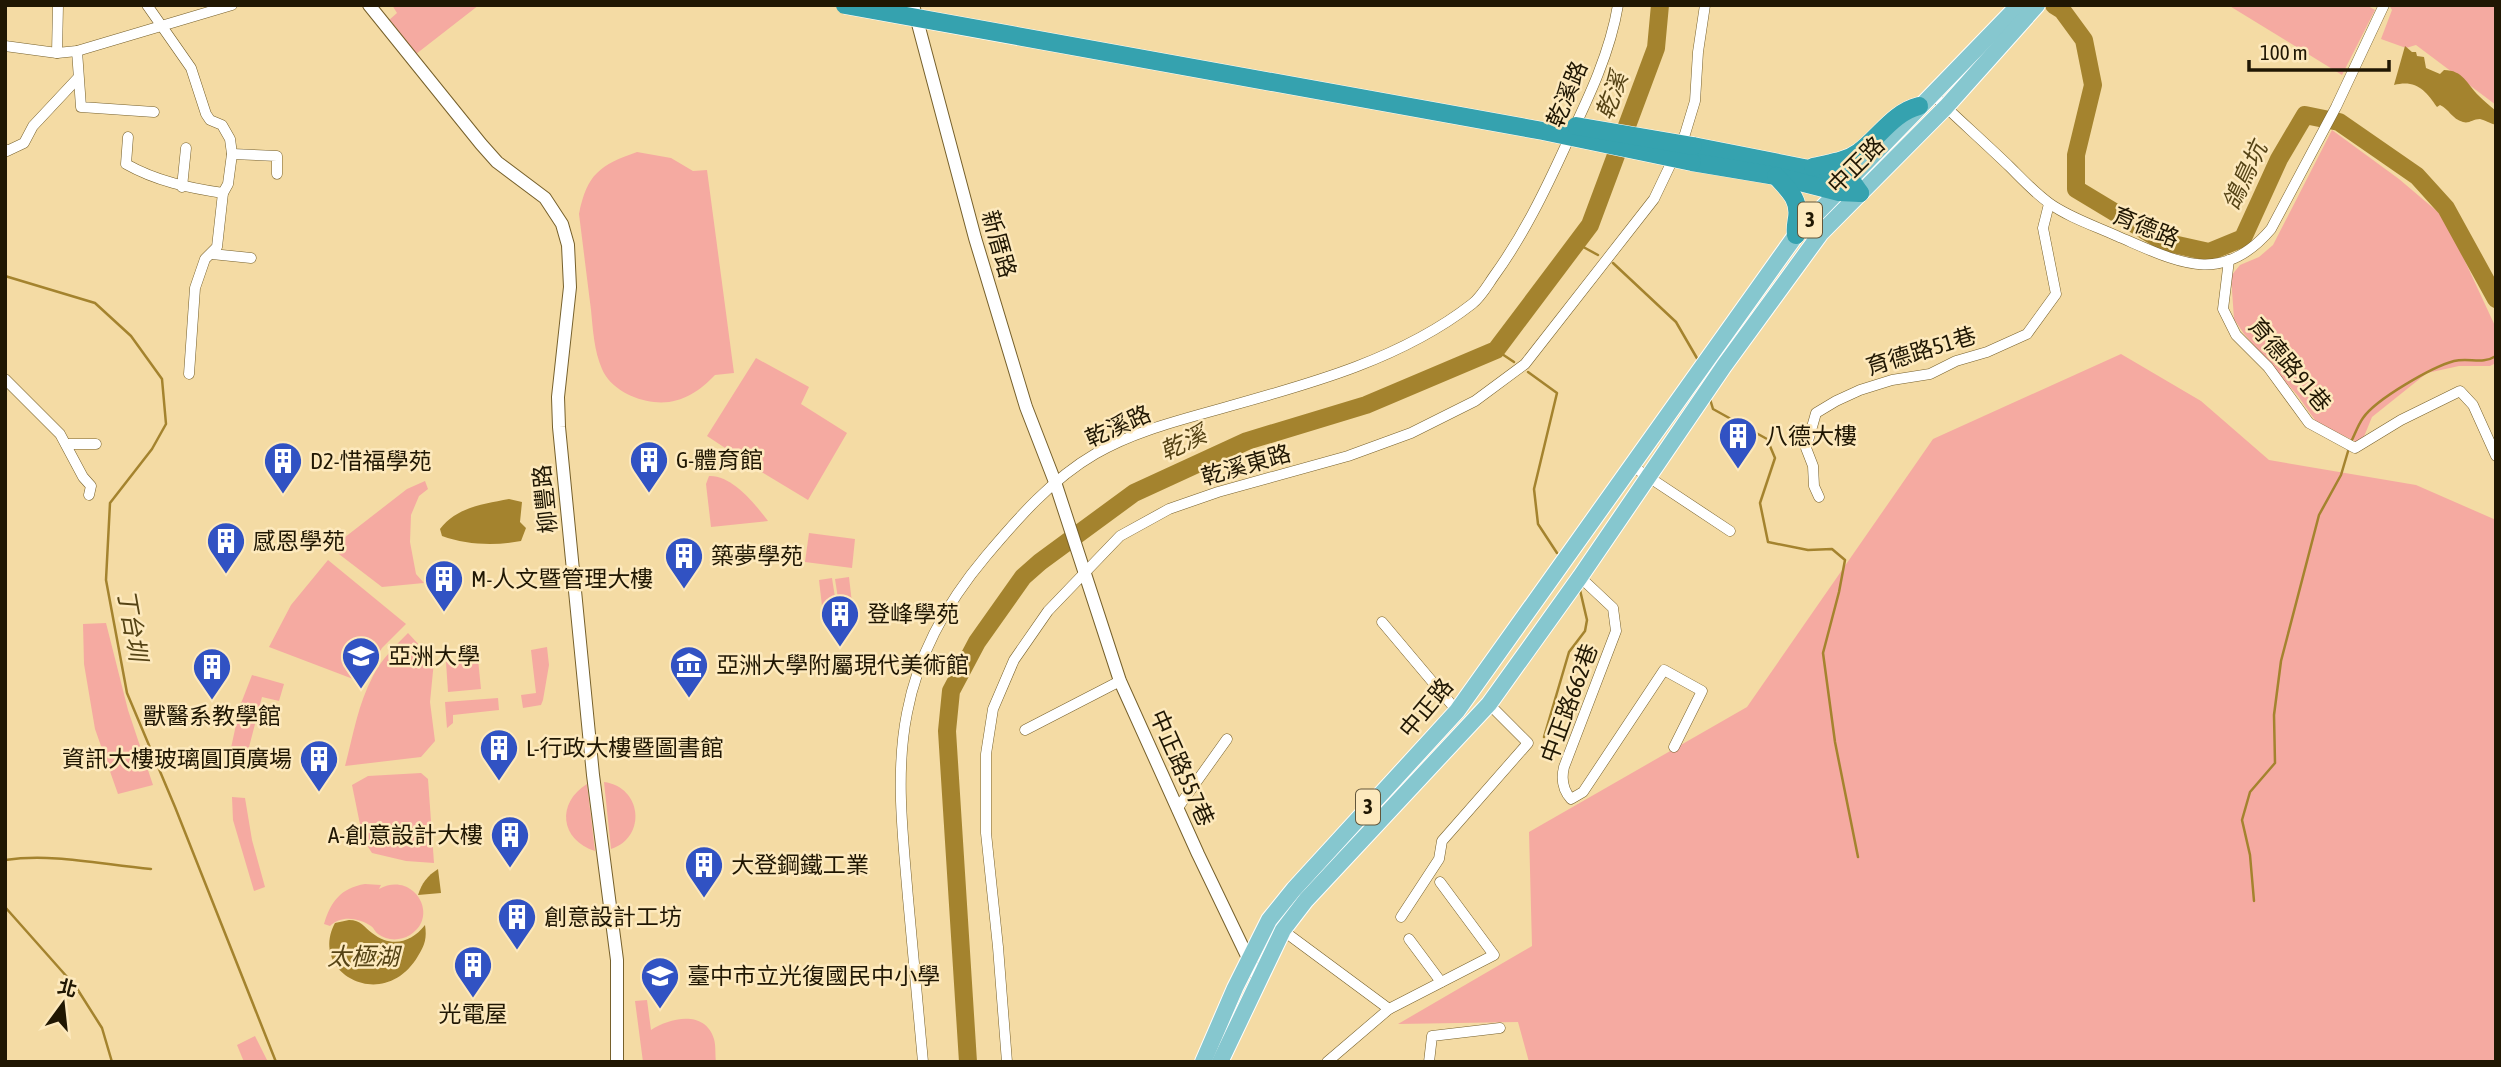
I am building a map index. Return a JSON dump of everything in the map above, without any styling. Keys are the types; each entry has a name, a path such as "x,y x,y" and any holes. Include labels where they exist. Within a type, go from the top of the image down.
{"highway":[{"path":"845,5 1543,131 1804,168 1832,164 1852,157 1901,113 1925,100"},
{"path":"892,5 1693,154 1776,176 1850,188"},
{"path":"1804,168 1850,188"},
{"path":"1776,176 1791,191 1795,201 1796,235"}],"main road":[{"name":"中正路","path":"1203,1062 1248,960 1276,925 1306,900 1489,704 1850,188 1925,100 2030,6"},
{"name":"中正路","path":"1223,1059 1259,981 1276,925 1294,889 1457,711 1796,235 1946,107 2030,6"},
{"path":"1488,668 1506,679"}],"street":[{"path":"57,53 58,5"},
{"path":"147,5 191,68 206,114 210,120 222,125 230,139 232,154 228,184 223,194 217,247 205,259 195,288 188,374"},
{"path":"5,46 57,53 77,51 232,5"},
{"name":"柳豐路","path":"369,5 450,108 497,162 545,198 562,224 568,245 570,287 558,397 559,427 593,775 617,960 617,1062"},
{"name":"新厝路","path":"913,5 975,238 1026,407 1057,486 1083,569"},
{"name":"乾溪路","path":"923,1062 900,771 906,714 918,670 940,622 969,577 1013,524 1096,453 1142,433 1297,387 1380,356 1438,329 1476,301 1512,251 1556,168 1597,76 1618,5"},
{"name":"乾溪東路","path":"1007,1062 986,833 986,754 993,709 1014,660 1048,611 1083,569 1120,537 1169,509 1218,492 1348,456 1411,433 1475,401 1525,364 1654,199 1668,173 1685,134 1695,101 1705,5"},
{"name":"育德路","path":"1925,100 1946,107 2049,204 2178,261 2199,265 2216,264 2256,246 2271,229 2325,130 2384,5"},
{"path":"77,51 81,107 154,112"},
{"path":"5,149 7,151 17,148 24,143 33,126 77,79"},
{"path":"128,137 126,164 182,187 223,194"},
{"path":"182,187 186,148"},
{"path":"232,154 277,156 277,174"},
{"name":"育德路51巷","path":"1819,497 1814,486 1813,466 1806,448 1816,413 1860,390 1892,380 1930,374 1956,361 1987,352 2027,334 2056,294 2043,228 2049,204"},
{"path":"212,254 251,258"},
{"name":"育德路91巷","path":"2228,260 2223,309 2236,335 2268,367 2309,423 2355,448 2401,420 2460,391 2473,405 2496,456"},
{"path":"5,379 60,434 83,477 92,486 89,495"},
{"path":"66,444 96,444"},
{"path":"1632,466 1730,531"},
{"name":"中正路557巷","path":"1083,569 1120,681 1259,981"},
{"name":"中正路662巷","path":"1580,577 1613,608 1616,631 1564,767 1562,777 1565,793 1571,799 1583,792 1664,670 1702,691 1674,747"},
{"path":"1382,622 1457,711"},
{"path":"1026,730 1120,681"},
{"path":"1401,917 1439,859 1442,841 1528,743 1489,704"},
{"path":"1177,808 1227,738"},
{"path":"1327,1062 1389,1009 1494,955 1440,882"},
{"path":"1276,925 1389,1009"},
{"path":"1409,939 1441,982"},
{"path":"1429,1062 1432,1037 1500,1027"}],"shaded area":[{"path":"392,5 479,5 416,54 388,21 397,13"},
{"path":"2228,5 2366,5 2375,10 2342,75"},
{"path":"2389,5 2496,5 2496,105 2416,45 2406,48 2381,39 2392,10"},
{"path":"2332,130 2399,179 2445,218 2496,328 2496,363 2490,366 2459,366 2427,373 2372,417 2361,444 2317,423 2234,319 2231,276 2240,265 2259,257 2273,245"},
{"path":"637,152 671,158 693,171 707,170 734,373 715,375 695,392 672,401 646,401 617,387 602,369 594,340 579,214 582,200 597,173 613,162"},
{"path":"2121,354 2201,401 2269,460 2416,485 2496,520 2496,1062 1529,1062 1518,1022 1398,1024 1532,946 1529,832 1747,707 1933,439"},
{"path":"756,358 809,387 801,404 847,433 808,500 707,436"},
{"path":"709,476 718,477 734,485 768,521 711,527 706,484"},
{"path":"425,481 428,489 419,496 411,515 410,542 416,574 424,583 382,587 331,548 407,489"},
{"path":"809,533 855,539 852,568 805,562"},
{"path":"328,560 406,624 382,648 361,682 269,647 291,605"},
{"path":"849,577 852,603 839,605 835,579"},
{"path":"832,578 836,604 822,606 819,580"},
{"path":"106,623 128,710 153,785 118,794 95,729 84,664 83,624"},
{"path":"408,633 434,661 430,702 435,741 421,757 345,766 363,698 376,670"},
{"path":"547,647 549,665 543,700 541,705 523,708 521,695 536,693 531,650"},
{"path":"478,659 481,689 448,692 446,662"},
{"path":"252,675 284,684 279,701 262,697 248,751 231,748 240,706"},
{"path":"498,698 499,710 453,715 453,723 447,728 445,702"},
{"path":"421,773 428,779 434,863 406,861 372,853 363,839 352,785 368,776"},
{"path":"604,782 617,786 626,793 635,813 635,824 630,834 623,843 611,849"},
{"path":"587,784 595,851 575,839 566,820 570,801"},
{"path":"232,797 245,798 252,840 265,887 254,891 233,820"},
{"path":"365,884 381,885 379,889 391,885 412,890 423,907 419,927 406,937 394,939 385,938 361,921 345,919 330,926 324,924 334,902 343,892"},
{"path":"647,1000 651,1030 676,1020 703,1023 714,1039 716,1062 643,1062 635,1001"},
{"path":"255,1036 268,1062 244,1062 237,1045"}],"water":[{"path":"2405,46 2416,52 2417,56 2424,57 2426,68 2440,74 2444,70 2456,72 2464,78 2496,111 2496,125 2480,119 2459,121 2440,105 2437,107 2420,88 2408,84 2394,85"},
{"path":"509,499 522,502 520,522 526,528 521,541 481,544 442,536 440,529 462,511"},
{"path":"438,869 441,893 418,895 425,880"},
{"name":"太極湖","path":"349,920 359,923 379,938 393,942 413,936 425,925 426,938 418,956 404,973 387,982 370,984 354,980 340,971 332,957 329,941 335,923"}],"waterway":[{"name":"乾溪","path":"968,1062 947,731 951,691 977,642 1023,577 1134,493 1247,441 1366,405 1496,350 1590,225 1656,48 1660,5"},
{"name":"鴿鳥坑","path":"2054,5 2062,10 2084,40 2093,85 2076,155 2076,189 2164,242 2209,252 2243,238 2279,159 2305,115 2339,122 2417,176 2446,208 2496,299"},
{"path":"1576,243 1598,255"},
{"path":"1613,263 1676,322 1698,360"},
{"name":"丁台圳","path":"5,276 95,303 131,336 162,379 166,424 152,449 110,503 106,580 127,693 276,1062"},
{"path":"1496,350 1514,362"},
{"path":"2351,442 2361,421 2370,410 2405,385 2454,361 2486,360 2496,356"},
{"path":"1528,372 1557,393 1534,489 1538,524 1557,553"},
{"path":"1710,399 1713,409 1767,439 1775,458 1760,503 1768,542 1808,550 1832,549 1845,560 1823,653 1835,742 1858,857"},
{"path":"2254,901 2250,855 2242,820 2250,792 2275,763 2274,715 2281,661 2319,515 2341,475 2349,448"},
{"path":"1544,737 1569,652 1585,631 1587,620 1580,590"},
{"path":"5,860 60,859 151,869"},
{"path":"5,907 76,987 102,1028 112,1062"}],"place":[{"name":"八德大樓","path":"1738,470"},
{"name":"G-體育館","path":"649,494"},
{"name":"D2-惜福學苑","path":"283,495"},
{"name":"感恩學苑","path":"226,575"},
{"name":"築夢學苑","path":"684,590"},
{"name":"M-人文暨管理大樓","path":"444,613"},
{"name":"登峰學苑","path":"840,648"},
{"name":"亞洲大學","path":"361,690"},
{"name":"亞洲大學附屬現代美術館","path":"689,699"},
{"name":"獸醫系教學館","path":"212,701"},
{"name":"L-行政大樓暨圖書館","path":"499,782"},
{"name":"資訊大樓玻璃圓頂廣場","path":"319,793"},
{"name":"A-創意設計大樓","path":"510,869"},
{"name":"大登鋼鐵工業","path":"704,899"},
{"name":"創意設計工坊","path":"517,951"},
{"name":"光電屋","path":"473,999"},
{"name":"臺中市立光復國民中小學","path":"660,1010"}]}
